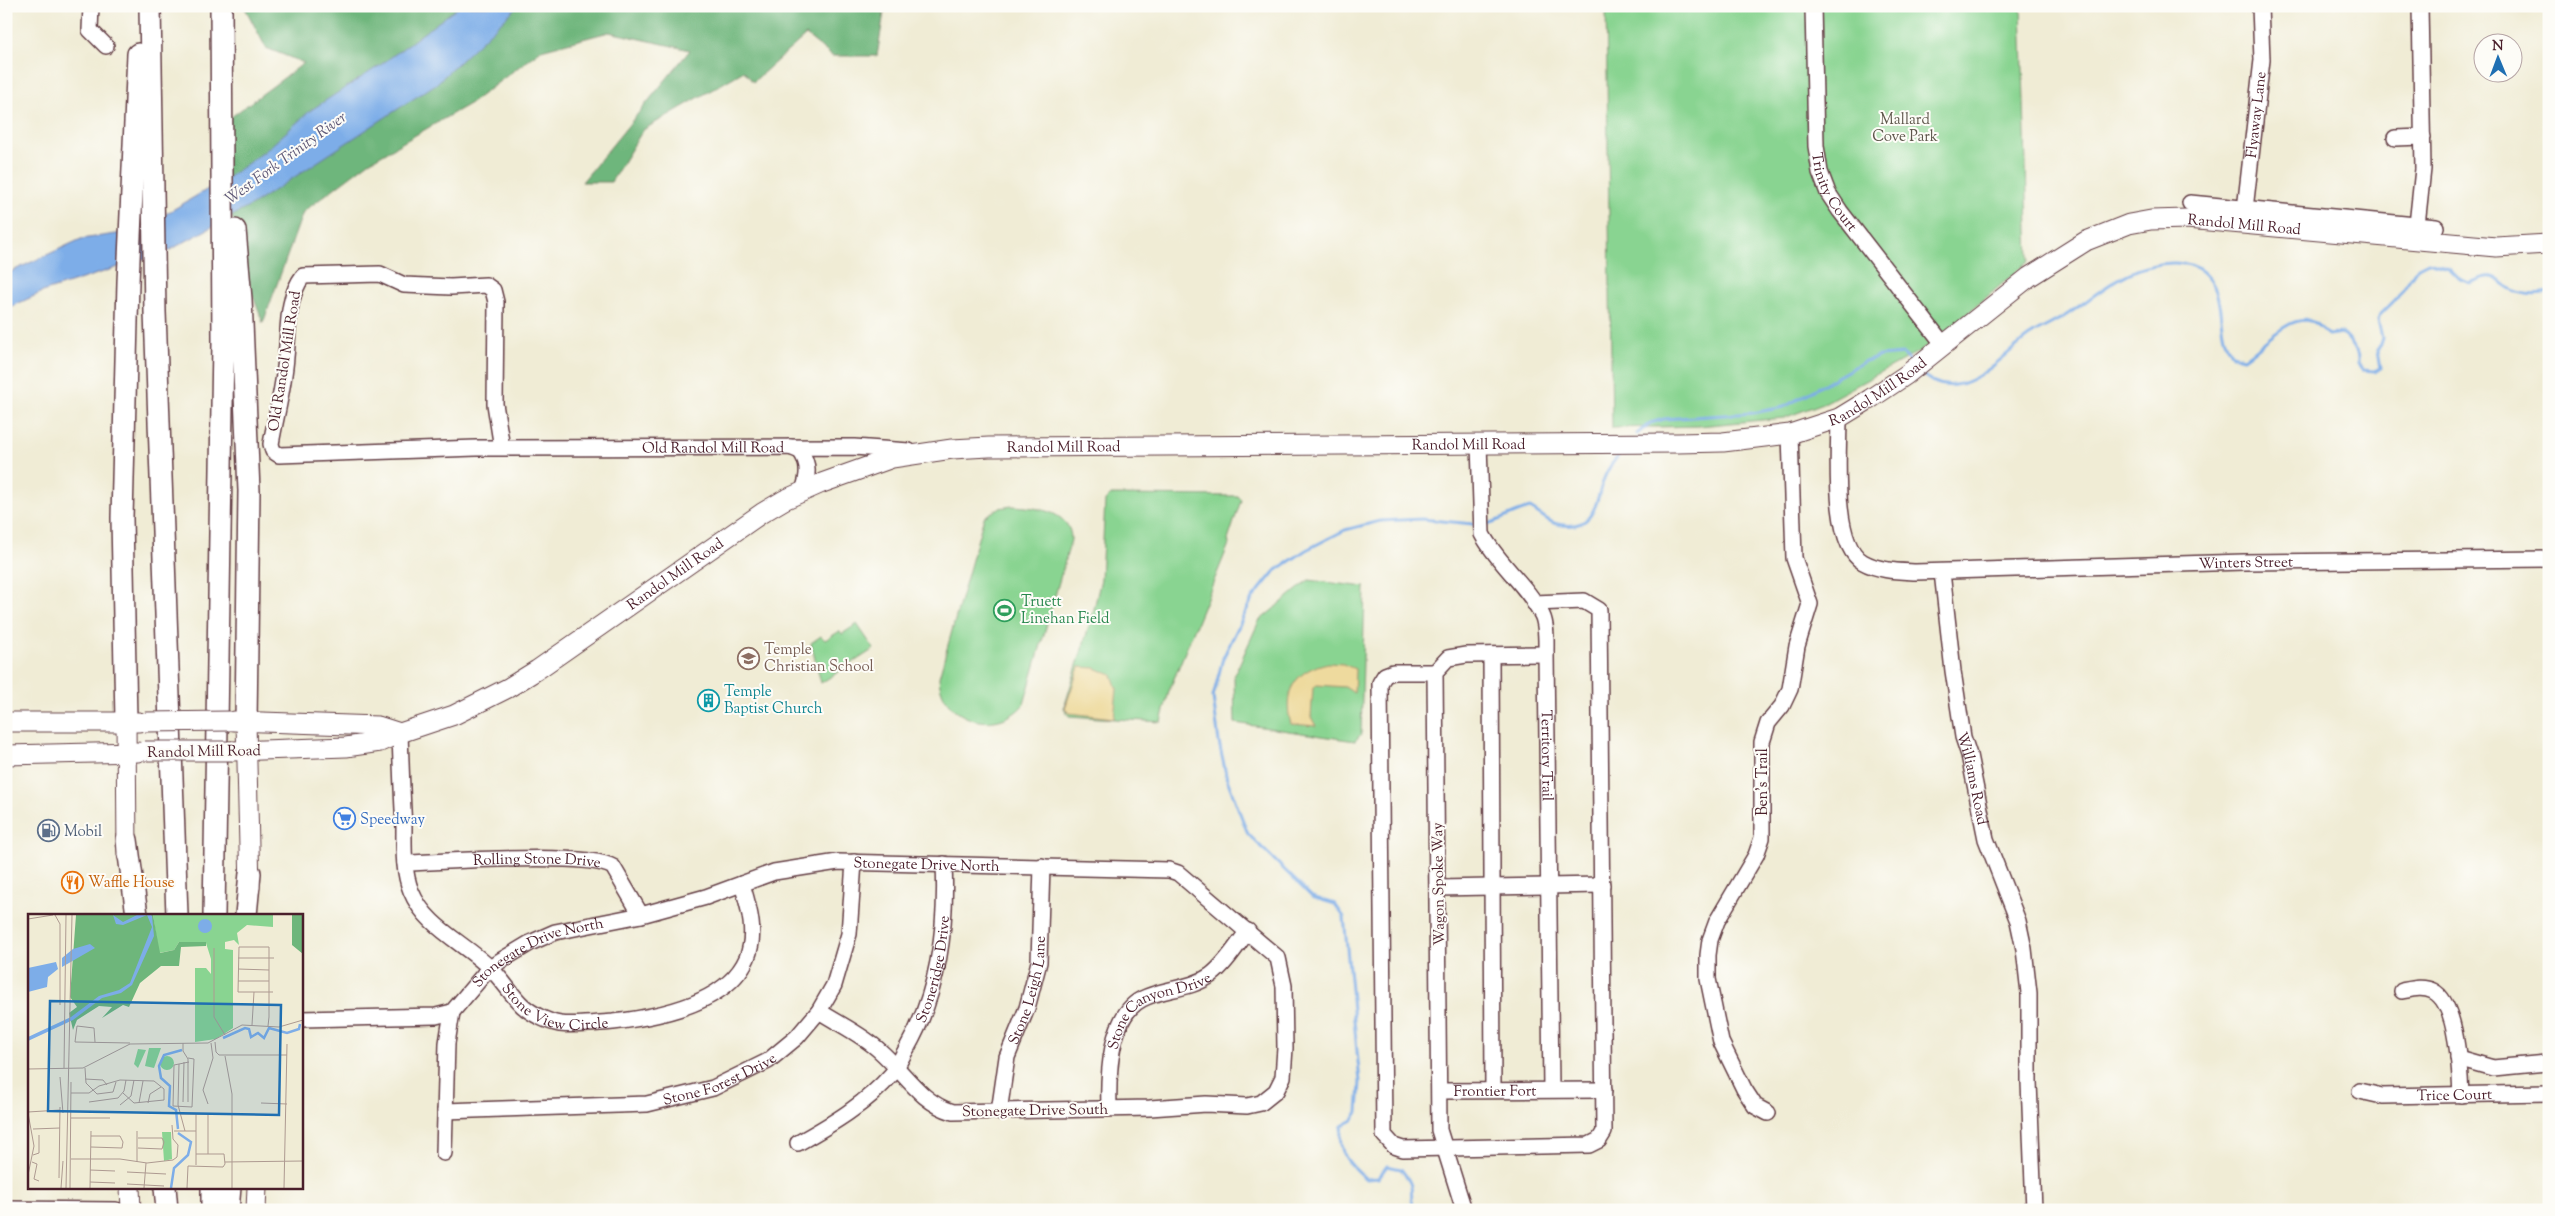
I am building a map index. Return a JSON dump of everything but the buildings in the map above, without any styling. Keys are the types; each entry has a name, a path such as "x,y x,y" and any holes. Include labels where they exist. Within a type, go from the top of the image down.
{"highway":[{"path":"135,721 122,518 128,314 141,6"},
{"path":"150,6 155,312 177,914"},
{"path":"221,6 222,99 232,300 249,491 238,722"},
{"path":"214,914 232,300"},
{"path":"127,840 137,914"},
{"path":"246,914 250,874"},
{"path":"165,1188 167,1210"},
{"path":"175,1210 176,1188"},
{"path":"212,1188 212,1210"},
{"path":"228,1210 230,1188"}],"main road":[{"name":"Randol Mill Road","path":"6,755 239,751 346,747 380,742 400,733 454,715 508,688 640,599 762,513 803,491 892,458 922,453 989,447 1723,442 1790,434 1839,418 1906,375 2056,258 2110,230 2151,220 2244,216 2416,233 2496,247 2549,244"},
{"path":"127,914 127,840 135,752 135,721"},
{"name":"Randol Mill Road","path":"6,722 238,722 378,726 400,733"},
{"path":"238,722 250,874 251,914"},
{"path":"130,1188 131,1210"},
{"path":"256,1188 256,1210"}],"street":[{"path":"91,6 90,30 106,46"},
{"name":"Trinity Court","path":"1813,6 1816,146 1820,172 1825,186 1840,212 1944,345"},
{"name":"Flyaway Lane","path":"2244,216 2262,60 2260,6"},
{"path":"2416,233 2423,169 2420,6"},
{"path":"2396,138 2423,137"},
{"name":"Randol Mill Road","path":"2190,203 2244,216"},
{"name":"Randol Mill Road","path":"2416,233 2436,227"},
{"name":"Old Randol Mill Road","path":"502,448 495,404 496,302 493,290 486,285 452,287 404,285 380,274 303,276 296,284 286,329 286,357 270,444 273,451 279,456 502,448 790,447 870,448 922,453"},
{"path":"1839,418 1841,507 1844,530 1850,550 1862,562 1886,570 1942,572"},
{"name":"Ben's Trail","path":"1768,1113 1756,1106 1744,1090 1722,1042 1708,979 1708,955 1710,940 1717,921 1756,855 1762,838 1762,742 1768,723 1782,706 1790,689 1797,646 1810,604 1794,558 1790,434"},
{"name":"Territory Trail","path":"1479,444 1482,534 1503,565 1544,617 1551,1089"},
{"path":"790,447 800,451 807,464 807,479 803,491"},
{"name":"Winters Street","path":"1942,572 2244,562 2549,559"},
{"name":"Williams Road","path":"1942,572 1963,737 1969,755 1986,839 2018,922 2024,949 2029,993 2029,1082 2034,1210"},
{"path":"1534,603 1584,601 1600,610 1604,1132 1599,1140 1589,1145 1402,1149 1388,1141 1384,1135 1380,683 1385,675 1394,672 1435,672 1448,658 1546,654"},
{"path":"1491,655 1493,1090"},
{"name":"Wagon Spoke Way","path":"1435,672 1439,1130 1464,1210"},
{"name":"Stone View Circle","path":"400,733 405,863 410,889 416,902 438,928 491,968 523,1007 541,1017 560,1024 596,1024 653,1017 684,1008 712,993 737,975 747,958 752,925 742,884"},
{"name":"Rolling Stone Drive","path":"405,863 565,859 605,862 613,867 641,915"},
{"name":"Stonegate Drive North","path":"452,1012 491,968 530,943 555,932 641,915 794,867 854,862 1169,870 1178,874 1278,958 1282,970 1285,1048 1283,1076 1280,1086"},
{"name":"Stone Forest Drive","path":"445,1111 647,1104 713,1088 768,1061 797,1037 819,1011 834,985 849,934 854,862"},
{"name":"Stoneridge Drive","path":"798,1143 847,1116 896,1067 924,1013 937,970 945,925 944,864"},
{"name":"Stone Leigh Lane","path":"999,1112 1007,1057 1027,1008 1039,962 1042,866"},
{"path":"1438,888 1602,885"},
{"name":"Stone Canyon Drive","path":"1108,1108 1108,1073 1115,1038 1126,1013 1141,999 1190,985 1210,976 1248,931"},
{"path":"2402,991 2418,988 2432,991 2440,996 2449,1012 2458,1058 2461,1095"},
{"name":"Stonegate Drive South","path":"819,1011 879,1050 928,1100 939,1108 967,1112 999,1112 1150,1108 1206,1104 1247,1106 1261,1103 1280,1086"},
{"path":"302,1018 436,1016 452,1012 447,1043 444,1153"},
{"path":"2458,1058 2493,1068 2546,1063"},
{"name":"Frontier Fort","path":"1440,1091 1604,1090"},
{"name":"Trice Court","path":"2360,1091 2382,1096 2549,1094"},
{"path":"6,1208 116,1210"}],"green space":[{"path":"244,6 885,6 877,56 832,56 806,35 753,82 744,71 643,130 611,182 582,182 690,50 609,32 541,50 471,103 369,162 303,212 263,323 240,261 216,128 304,63 266,48"},
{"name":"Mallard Cove Park","path":"1606,6 2021,6 2029,261 1929,346 1826,402 1784,418 1699,426 1612,428"},
{"path":"1111,495 1238,496 1241,500 1228,540 1229,544 1169,691 1161,722 1069,716 1064,708 1093,613 1101,579 1105,501"},
{"name":"Truett Linehan Field","path":"1012,506 1050,512 1059,517 1070,530 1071,540 1024,704 1013,714 1000,720 986,722 960,714 949,704 942,692 939,677 984,517 999,508"},
{"path":"1309,580 1365,587 1361,734 1355,741 1235,723 1234,676 1259,621"},
{"path":"857,624 874,649 821,683 811,643 821,636 825,640 840,631 842,634"}],"sand":[{"path":"1328,663 1343,664 1355,669 1354,693 1345,687 1317,685 1313,688 1311,717 1316,726 1291,724 1288,702 1294,684 1307,671"},
{"path":"1079,667 1095,668 1112,675 1117,689 1114,718 1069,713 1065,708"}],"water":[{"name":"West Fork Trinity River","path":"460,6 518,6 436,84 252,205 168,251 45,291 6,309 6,274 81,239 123,233 157,219 230,176 265,151 311,110 379,66"}],"waterway":[{"path":"1919,371 1933,382 1948,386 1963,383 1977,377 1991,368 2028,337 2063,317 2105,287 2144,267 2159,264 2175,263 2193,266 2200,269 2211,281 2216,290 2223,334 2232,355 2244,358 2284,327 2302,320 2312,322 2328,335 2342,333 2354,347 2358,364 2363,370 2375,371 2381,368 2378,350 2382,338 2378,320 2380,315 2397,298 2418,267 2428,262 2449,268 2460,279 2469,283 2484,277 2490,277 2497,279 2518,292 2533,295 2549,293"},
{"path":"1637,434 1650,423 1664,419 1753,413 1784,407 1865,361 1880,356 1903,354 1912,363"},
{"path":"1487,524 1530,508 1557,524 1570,526 1580,524 1592,512 1607,472 1623,450"},
{"path":"1417,1210 1412,1201 1410,1183 1401,1169 1387,1166 1378,1178 1366,1179 1349,1162 1342,1150 1342,1126 1353,1120 1358,1112 1360,1082 1344,917 1335,904 1312,897 1248,834 1227,779 1219,742 1213,697 1223,658 1252,599 1274,572 1306,550 1345,530 1380,521 1422,519 1473,524"}],"place":[{"name":"Truett Linehan Field","path":"1005,610"},
{"name":"Temple Christian School","path":"748,658"},
{"name":"Temple Baptist Church","path":"708,700"},
{"name":"Speedway","path":"344,819"},
{"name":"Mobil","path":"48,831"},
{"name":"Waffle House","path":"72,882"}]}
